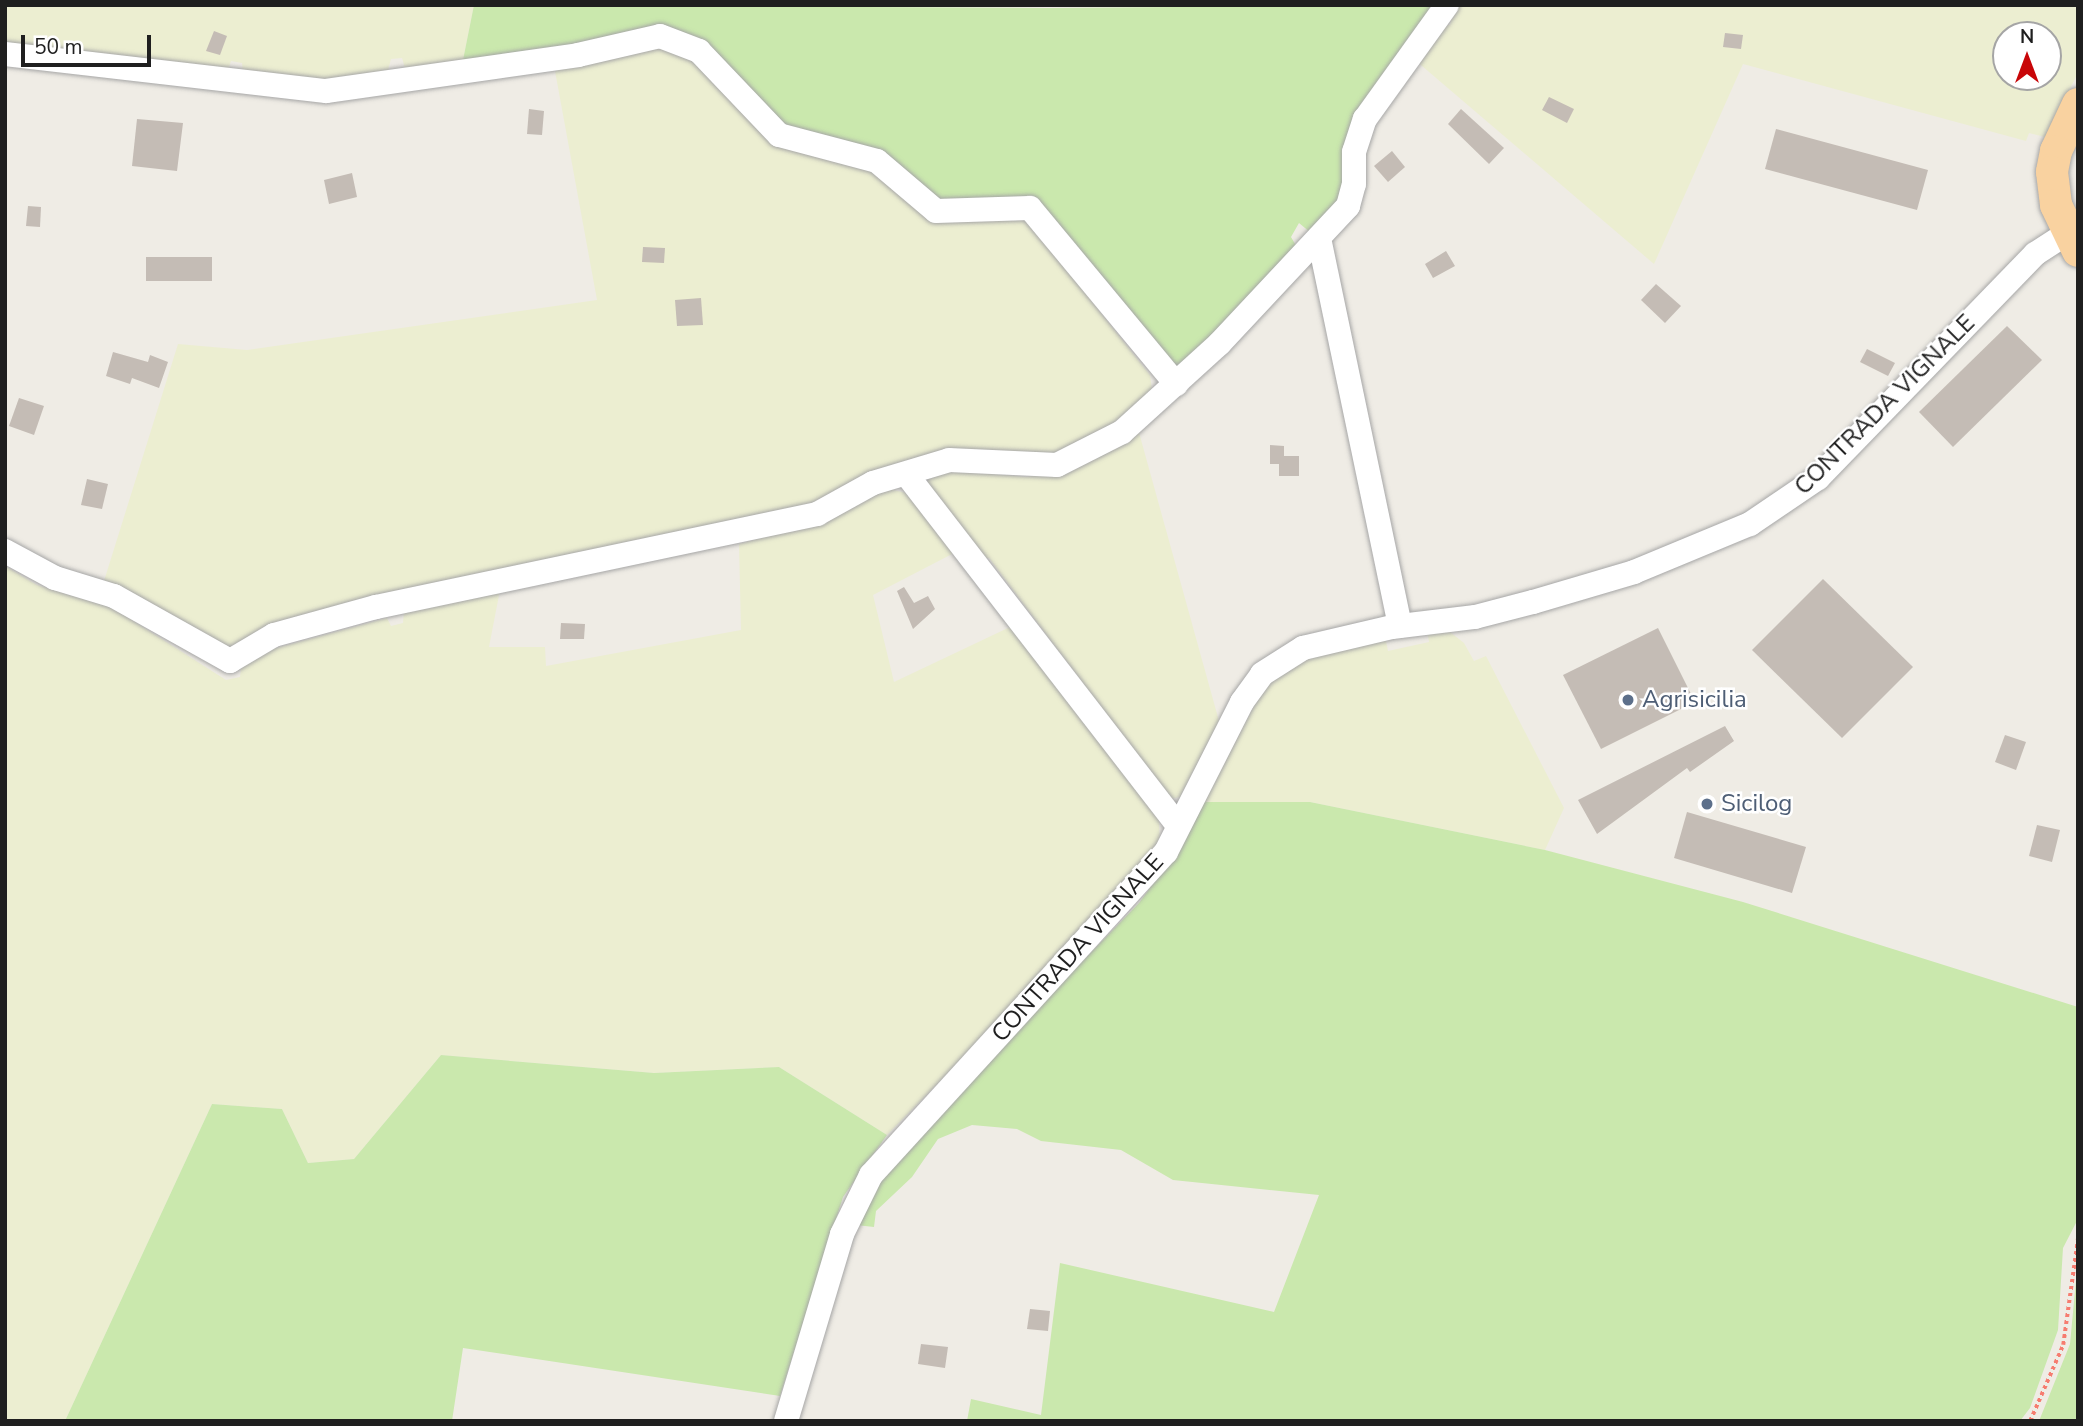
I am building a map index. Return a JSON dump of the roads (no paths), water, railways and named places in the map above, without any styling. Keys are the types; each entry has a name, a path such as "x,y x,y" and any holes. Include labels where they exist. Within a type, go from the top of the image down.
{"main road":[{"path":"2073,242 2056,205 2052,172 2056,151 2078,104"}],"street":[{"path":"5,551 55,578 114,596 230,661 274,635 376,607 817,514 873,483 907,475 949,460 1057,465 1122,432 1176,384 1348,206 1354,184 1354,152 1365,119 1447,5"},
{"path":"5,54 326,90 578,55 660,36 699,51 779,135 877,161 936,211 1030,208 1176,384"},
{"path":"1319,238 1400,626"},
{"name":"CONTRADA VIGNALE","path":"786,1421 842,1234 871,1175 1125,903 1166,852 1242,702 1262,674 1303,648 1400,626 1475,617 1634,572 1750,524 1786,503 1818,478 2035,254 2073,242"},
{"path":"907,475 1178,826"}],"place":[{"name":"Agrisicilia","path":"1628,700"},
{"name":"Sicilog","path":"1707,804"}]}
